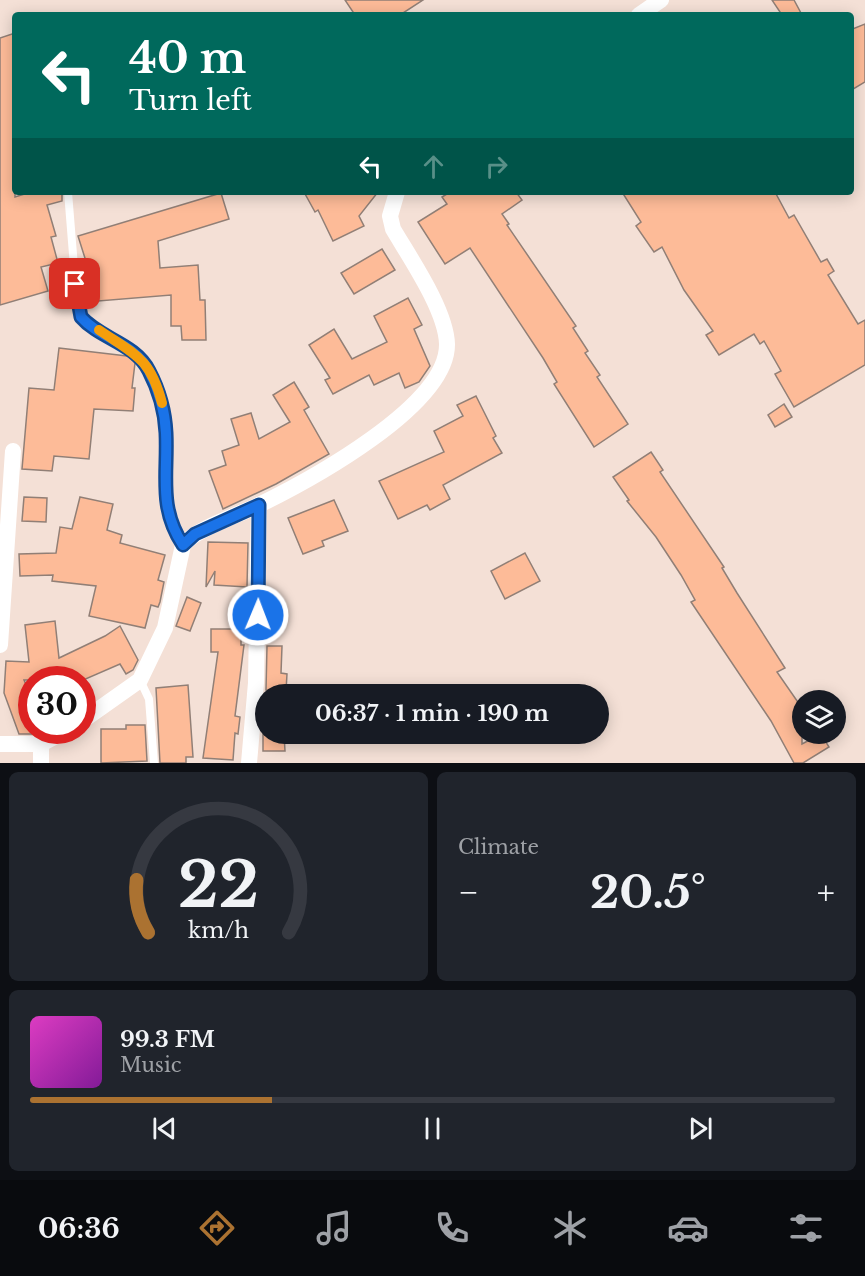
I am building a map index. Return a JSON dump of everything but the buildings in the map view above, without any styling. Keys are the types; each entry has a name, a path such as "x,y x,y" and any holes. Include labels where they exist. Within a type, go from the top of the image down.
{"street":[{"path":"643,12 661,0"},
{"path":"96,711 140,680 165,628 183,545 195,534 259,505 342,459 420,399 434,381 445,359 447,344 442,320 393,229 390,216 396,195"},
{"path":"0,645 13,451"},
{"path":"249,763 256,683 259,505"},
{"path":"0,744 18,744"},
{"path":"41,744 41,763"}],"lane":[{"path":"68,195 77,304 81,317 135,353 149,370 161,400 166,433 164,479 168,514 175,533 183,545"},
{"path":"140,680 149,699 154,763"}],"slow traffic":[{"path":"99,330 135,353 143,362 149,370 162,403"}],"route":[{"path":"75,284 77,304 84,321 135,353 149,370 161,400 166,433 164,479 168,514 175,533 183,545 195,534 259,505 258,615"}]}
